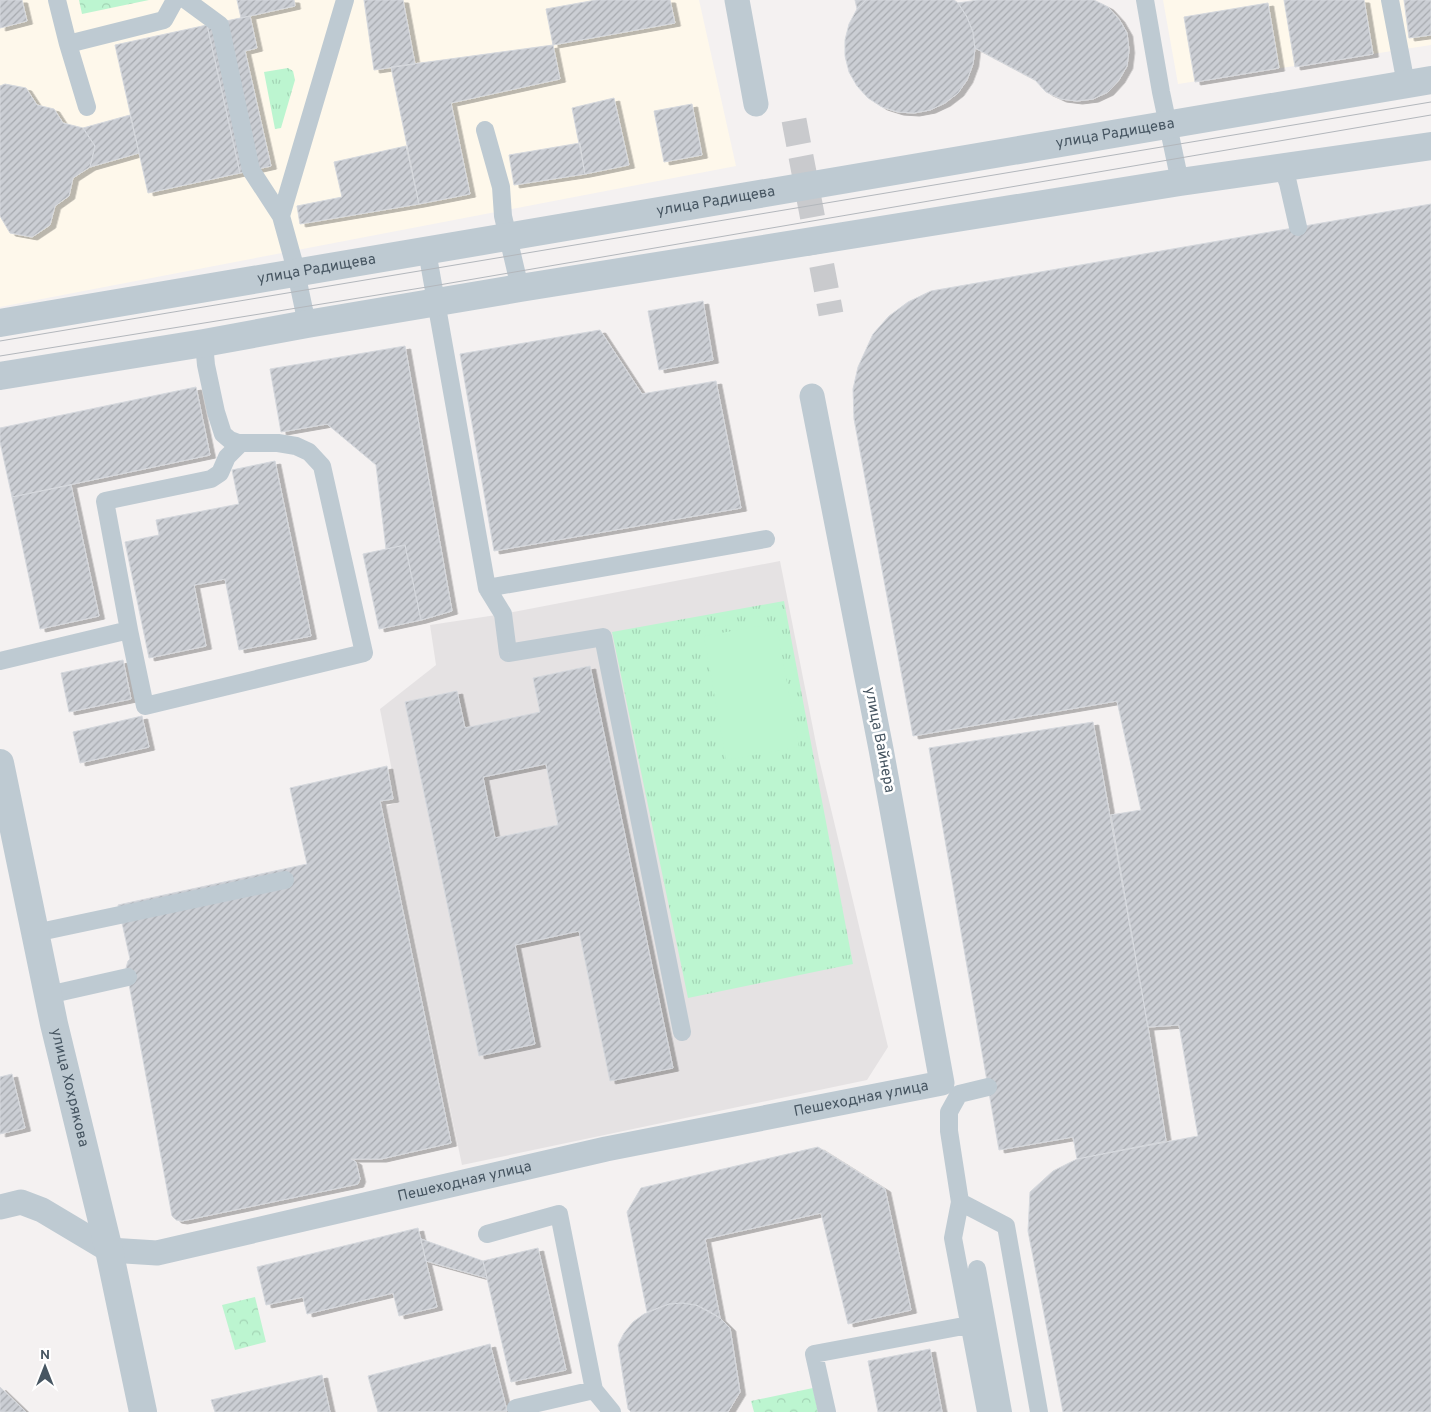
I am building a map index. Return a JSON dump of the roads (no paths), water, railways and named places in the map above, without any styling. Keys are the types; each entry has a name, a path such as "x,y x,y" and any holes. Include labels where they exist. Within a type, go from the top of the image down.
{"street":[{"path":"737,0 756,104"},
{"name":"улица Радищева","path":"0,323 1418,82"},
{"path":"0,376 436,304 520,288 1180,182 1431,146"},
{"name":"улица Вайнера","path":"812,396 879,739 942,1083"},
{"name":"улица Хохрякова","path":"0,763 48,995 110,1250 143,1412"},
{"name":"Пешеходная улица","path":"0,1207 21,1202 110,1250 157,1253 606,1149 942,1083"}],"lane":[{"path":"57,0 87,107"},
{"path":"68,44 164,20 175,0"},
{"path":"186,0 220,25 251,170 280,216 296,273 307,324"},
{"path":"280,216 344,0"},
{"path":"1145,0 1154,55 1180,182"},
{"path":"1390,0 1418,82"},
{"path":"485,130 501,187 503,216 520,288"},
{"path":"1282,167 1288,183 1298,227"},
{"path":"427,251 487,588 503,614 508,653 604,637 682,1032"},
{"path":"204,343 206,366 223,434 230,440 242,444 278,443 296,446 309,452 322,466 364,653 145,706 105,501 212,479 220,472 227,457 242,444"},
{"path":"487,588 766,539"},
{"path":"0,661 129,630"},
{"path":"35,933 285,880"},
{"path":"48,995 128,977"},
{"path":"986,1412 953,1238 960,1202 949,1131 949,1112 959,1094 988,1087"},
{"path":"960,1202 1006,1226 1039,1412"},
{"path":"487,1234 559,1214 594,1390 612,1412"},
{"path":"977,1269 1003,1412"},
{"path":"827,1412 814,1354 970,1325"},
{"path":"516,1408 594,1390"}],"tunnel":[{"path":"794,120 831,314"}],"tram line":[{"path":"0,341 1431,102"},
{"path":"0,356 433,286 1431,115"}]}
